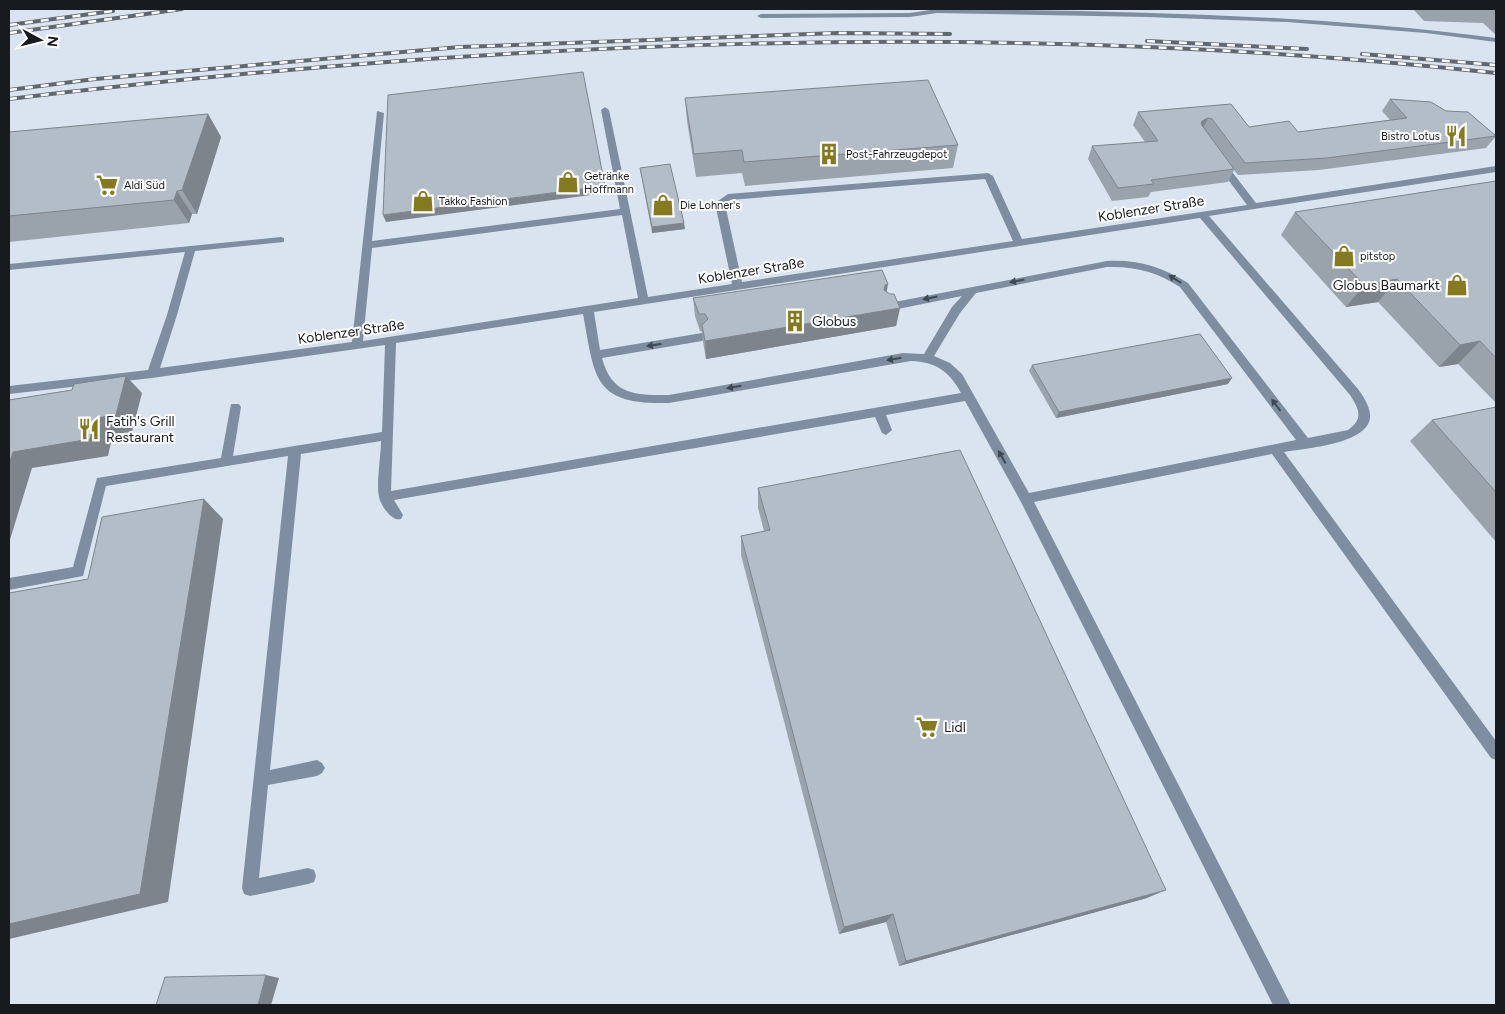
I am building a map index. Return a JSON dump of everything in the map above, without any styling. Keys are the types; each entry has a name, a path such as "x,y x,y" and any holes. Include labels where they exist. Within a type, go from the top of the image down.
{"street":[{"path":"761,16 910,15 937,11 1092,11 1234,16 1419,29 1496,40"},
{"path":"605,110 644,301"},
{"path":"357,345 380,113"},
{"path":"1216,157 1253,206"},
{"name":"Koblenzer Straße","path":"9,390 152,374 391,340 1496,170"},
{"path":"738,287 720,203 728,197 988,176 1019,244"},
{"path":"367,245 627,211"},
{"path":"1026,499 1351,434 1359,430 1365,422 1362,404 1354,392 1203,215"},
{"path":"9,267 281,240"},
{"path":"152,374 172,315 191,248"},
{"path":"888,307 1107,264 1121,263 1157,269 1172,276 1193,294 1306,444"},
{"path":"928,357 956,310 973,290"},
{"path":"588,310 602,377 608,387 640,400 654,400 903,357 928,357 950,367 1026,499 1282,1005"},
{"path":"597,355 702,337"},
{"path":"391,340 385,497 397,515"},
{"path":"385,497 968,396"},
{"path":"226,462 235,407"},
{"path":"879,412 886,430"},
{"path":"9,584 78,572 101,482 386,436"},
{"path":"1275,449 1496,753"},
{"path":"295,451 250,888 308,876"},
{"path":"262,779 317,768"}],"building":[{"path":"583,72 605,186 383,215 388,95"},
{"name":"Post-Fahrzeugdepot","path":"928,80 958,145 744,162 742,150 694,154 685,98"},
{"path":"1390,99 1431,102 1446,111 1468,112 1496,136 1327,158 1245,163 1212,119 1208,118 1202,121 1201,124 1234,169 1151,180 1154,184 1118,188 1092,146 1158,141 1138,112 1231,104 1249,127 1289,121 1298,132 1407,118"},
{"name":"Aldi Süd","path":"208,114 182,190 177,191 174,200 9,216 9,132"},
{"name":"Die Lohner's","path":"670,164 684,223 652,227 640,168"},
{"path":"1496,181 1496,358 1480,341 1460,345 1397,279 1364,285 1295,212"},
{"path":"882,270 888,284 885,285 884,290 894,294 900,308 705,341 702,325 708,319 705,314 699,314 693,298"},
{"path":"1200,334 1232,378 1059,412 1032,365"},
{"path":"126,376 116,415 96,418 90,439 13,452 9,464 9,400 72,390 74,384"},
{"path":"1496,407 1496,492 1432,420"},
{"name":"Lidl","path":"960,450 1166,890 906,961 893,914 844,927 741,536 770,530 758,488"},
{"path":"204,499 140,894 9,924 9,593 88,579 102,517"},
{"path":"266,975 258,1005 156,1005 165,977"}],"railway":[{"path":"9,33 182,9"},
{"path":"9,25 113,11"},
{"path":"9,90 95,79 460,47 838,33 950,34"},
{"path":"1147,41 1307,49"},
{"path":"9,99 194,79 380,62 566,51 752,44 938,42 1125,46 1310,56 1496,73"},
{"path":"1362,54 1496,65"}],"place":[{"name":"Bistro Lotus","path":"1456,136"},
{"name":"Post-Fahrzeugdepot","path":"829,154"},
{"name":"Getränke Hoffmann","path":"568,182"},
{"name":"Aldi Süd","path":"107,185"},
{"name":"Takko Fashion","path":"423,201"},
{"name":"Die Lohner's","path":"663,205"},
{"name":"pitstop","path":"1344,256"},
{"name":"Globus Baumarkt","path":"1457,285"},
{"name":"Globus","path":"795,321"},
{"name":"Fatih's Grill Restaurant","path":"89,429"},
{"name":"Lidl","path":"927,727"}]}
